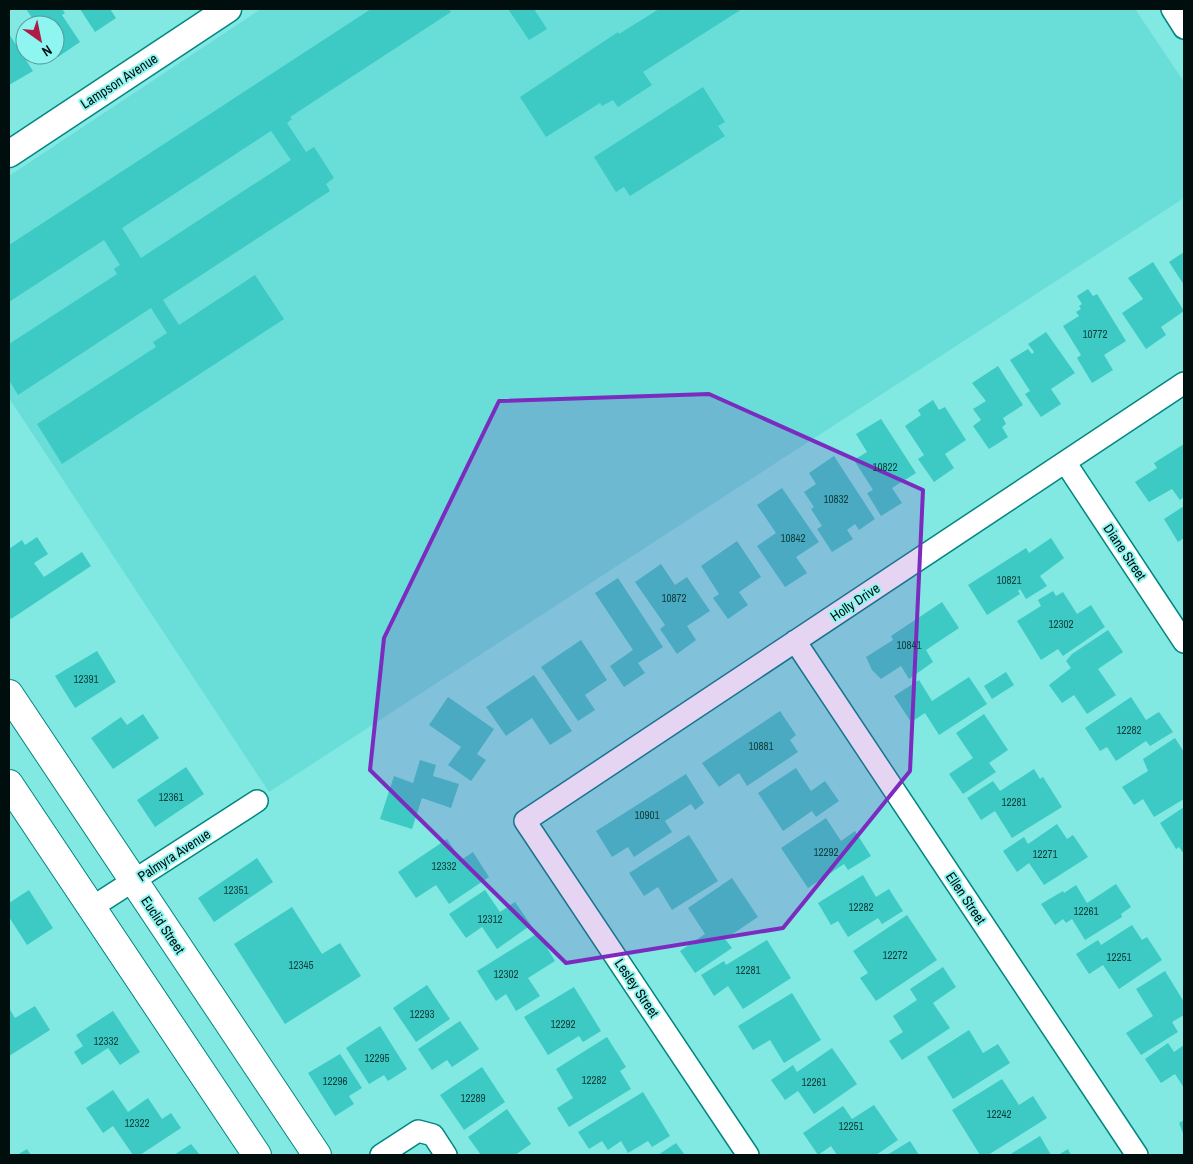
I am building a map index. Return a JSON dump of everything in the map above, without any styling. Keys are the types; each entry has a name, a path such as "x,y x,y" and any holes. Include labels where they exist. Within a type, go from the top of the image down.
{"main road":[{"name":"Euclid Street","path":"9,694 317,1155"},
{"path":"9,784 256,1155"}],"street":[{"name":"Lampson Avenue","path":"9,154 228,9"},
{"path":"1172,9 1184,28"},
{"name":"Holly Drive","path":"525,820 1184,383"},
{"name":"Diane Street","path":"1065,462 1184,642"},
{"name":"Ellen Street","path":"795,641 1136,1155"},
{"name":"Palmyra Avenue","path":"91,908 258,802"},
{"name":"Lesley Street","path":"525,820 748,1155"},
{"path":"381,1155 418,1131 433,1135 446,1155"}],"highlighted area":[{"path":"709,394 923,490 910,771 783,928 566,963 370,770 384,638 499,401"}],"shaded area":[{"path":"261,9 1135,9 1184,82 1184,198 269,792 9,398 9,176"}],"building":[{"path":"26,9 62,9 65,13 62,15 30,15"},
{"path":"80,9 110,9 116,18 95,32"},
{"path":"371,9 449,9 451,12 290,117 292,119 287,123 306,152 314,147 334,178 326,184 330,191 163,300 179,325 255,275 284,319 62,464 37,424 156,347 153,342 167,333 151,308 18,395 9,380 9,344 117,274 114,269 120,265 104,240 9,302 9,245","holes":["271,131 291,160 141,258 122,228"]},
{"path":"508,9 534,9 547,29 529,40"},
{"path":"659,9 742,9 643,72 652,85 618,107 613,100 602,106 600,103 546,137 520,97 618,32 619,34"},
{"path":"65,20 80,42 65,52"},
{"path":"9,34 15,43 15,65 29,65 33,71 9,85"},
{"path":"703,87 725,122 718,126 725,136 630,196 624,187 616,192 594,157"},
{"path":"1184,252 1184,285 1169,262"},
{"path":"1153,262 1184,311 1161,327 1166,335 1146,349 1122,313 1143,299 1128,278"},
{"path":"1088,289 1093,296 1097,294 1126,341 1104,355 1113,370 1092,383 1077,358 1081,355 1063,326 1079,316 1076,312 1081,309 1079,306 1082,304 1077,296"},
{"path":"1046,332 1075,373 1051,389 1061,404 1041,417 1025,394 1030,391 1010,360 1028,349 1032,354 1034,352 1028,344"},
{"path":"998,366 1023,405 1003,418 1006,424 1002,427 1008,437 989,449 973,426 981,420 973,409 986,401 972,383"},
{"path":"933,400 939,410 945,407 966,440 945,454 954,468 934,482 918,459 924,455 905,426 921,415 918,410"},
{"path":"881,419 916,473 892,488 902,503 881,516 867,493 873,490 854,460 867,452 856,434"},
{"path":"1184,444 1184,497 1180,500 1172,489 1149,502 1135,482 1157,468 1154,463"},
{"path":"834,456 875,519 859,530 855,524 847,530 853,539 832,552 817,529 822,526 811,509 814,507 804,492 816,484 809,473"},
{"path":"782,488 819,542 796,557 807,573 785,587 757,546 776,533 757,505"},
{"path":"1184,506 1184,538 1178,542 1164,519"},
{"path":"37,537 48,554 34,563 44,577 82,552 91,566 11,619 9,616 9,549 22,540 25,545"},
{"path":"1051,538 1064,558 1040,576 1047,586 1026,599 1020,589 1018,591 1020,594 987,615 968,585 1026,548 1029,553"},
{"path":"737,541 761,577 739,592 748,605 728,619 713,598 719,594 701,566"},
{"path":"661,564 675,585 687,577 710,611 687,626 696,640 677,654 660,629 665,625 635,582"},
{"path":"618,578 663,647 638,663 645,673 624,687 610,666 633,650 595,593"},
{"path":"1053,591 1056,596 1063,592 1077,614 1091,605 1105,627 1063,656 1058,649 1041,660 1017,621 1041,606 1038,600"},
{"path":"942,602 959,628 926,650 933,662 909,679 901,666 881,679 872,670 866,657 893,640 891,636"},
{"path":"1108,630 1123,652 1098,669 1116,695 1087,714 1074,695 1062,703 1049,685 1071,668 1066,661 1072,654"},
{"path":"581,640 607,680 585,695 595,710 578,721 541,667"},
{"path":"97,651 116,682 75,708 55,676"},
{"path":"1006,672 1014,685 992,699 984,686"},
{"path":"534,675 572,731 550,745 532,718 506,736 486,707"},
{"path":"969,677 987,704 939,735 925,713 911,722 894,696 919,680 932,701"},
{"path":"448,697 494,729 477,754 486,760 471,781 448,765 461,747 429,725"},
{"path":"1131,697 1146,720 1159,712 1173,732 1150,746 1146,741 1116,761 1107,747 1100,751 1085,728"},
{"path":"780,711 796,735 790,740 798,752 747,786 739,773 719,787 702,763"},
{"path":"143,714 159,738 113,769 91,738 121,717 127,725"},
{"path":"984,714 1008,750 989,763 996,772 963,794 949,774 973,758 956,733"},
{"path":"1175,738 1184,752 1184,799 1154,817 1143,799 1134,805 1122,787 1148,771 1143,759"},
{"path":"420,760 436,765 433,776 459,784 451,808 422,798 412,829 380,819 394,776 413,783"},
{"path":"186,767 204,794 155,827 137,800"},
{"path":"796,768 811,791 825,781 839,801 816,817 812,811 783,831 758,793"},
{"path":"1034,769 1040,779 1043,777 1062,807 1012,838 995,811 981,820 967,798 993,781 1000,791"},
{"path":"686,774 704,803 695,810 691,804 665,821 672,832 634,857 628,847 612,857 596,831"},
{"path":"1184,807 1184,854 1179,847 1176,849 1160,823"},
{"path":"826,818 841,841 855,831 871,856 848,870 844,864 808,888 781,848"},
{"path":"1057,824 1067,839 1073,835 1088,857 1044,885 1029,863 1017,872 1003,851 1024,837 1028,844"},
{"path":"689,835 718,881 672,910 658,887 644,896 629,873"},
{"path":"447,839 461,860 473,852 489,877 449,904 436,885 416,898 398,872"},
{"path":"257,858 273,882 214,922 198,898"},
{"path":"863,875 876,897 889,889 903,911 882,924 878,918 848,937 838,921 831,925 818,903"},
{"path":"732,878 758,917 725,939 732,948 695,973 680,951 705,934 688,908"},
{"path":"1116,884 1131,907 1121,914 1122,917 1085,940 1072,919 1066,923 1063,919 1055,925 1041,904 1076,885 1087,903"},
{"path":"29,890 53,928 27,945 9,917 9,903"},
{"path":"485,890 500,912 515,902 531,925 497,949 482,927 466,938 449,914"},
{"path":"292,907 322,954 340,943 361,976 285,1024 234,944"},
{"path":"907,915 937,960 876,1001 860,978 868,973 853,951"},
{"path":"1132,925 1142,940 1147,937 1162,960 1119,989 1103,965 1089,974 1076,954 1098,940 1101,945"},
{"path":"538,933 555,961 528,978 540,996 516,1011 506,994 496,1001 477,971"},
{"path":"767,940 791,978 743,1009 728,986 714,996 701,975 724,961 726,965"},
{"path":"943,967 956,987 933,1003 950,1028 902,1060 889,1041 903,1032 893,1016 917,1000 910,989"},
{"path":"1165,971 1184,1002 1184,1015 1172,1022 1178,1032 1141,1055 1126,1033 1153,1016 1136,989"},
{"path":"427,985 450,1019 416,1042 393,1008"},
{"path":"574,987 601,1031 583,1042 579,1036 548,1055 524,1017"},
{"path":"792,993 821,1040 784,1063 770,1040 753,1050 738,1026"},
{"path":"35,1006 50,1030 9,1056 9,1008 15,1018"},
{"path":"113,1011 140,1052 120,1065 108,1048 82,1065 74,1052 83,1046 76,1035"},
{"path":"460,1021 479,1049 452,1067 447,1060 432,1070 418,1049"},
{"path":"380,1026 407,1069 388,1081 384,1075 369,1084 346,1048"},
{"path":"969,1030 983,1053 998,1044 1010,1063 953,1099 927,1057"},
{"path":"607,1037 626,1067 620,1071 631,1089 569,1127 557,1108 573,1098 556,1069"},
{"path":"1168,1043 1174,1052 1184,1045 1184,1088 1175,1074 1161,1083 1145,1059"},
{"path":"832,1048 857,1084 814,1114 798,1091 785,1100 771,1080 793,1065 797,1072"},
{"path":"340,1054 362,1088 349,1096 354,1104 335,1116 308,1073"},
{"path":"482,1067 505,1102 464,1130 440,1095"},
{"path":"1002,1079 1019,1105 1033,1096 1047,1118 988,1155 980,1155 952,1110"},
{"path":"113,1090 128,1112 148,1098 162,1119 171,1113 181,1128 140,1155 133,1155 113,1126 103,1133 86,1108"},
{"path":"643,1092 670,1136 652,1147 648,1141 628,1153 621,1141 608,1150 602,1141 589,1149 578,1132"},
{"path":"874,1105 898,1140 876,1155 837,1155 831,1146 818,1155 803,1133 843,1106 852,1119"},
{"path":"507,1109 531,1144 515,1155 481,1155 468,1137"},
{"path":"1184,1120 1184,1136 1179,1123"},
{"path":"1040,1136 1051,1155 1009,1155"},
{"path":"910,1141 919,1155 887,1155"},
{"path":"676,1143 685,1155 658,1155"},
{"path":"191,1144 200,1155 174,1155"},
{"path":"27,1149 31,1155 17,1155"},
{"path":"1068,1149 1071,1155 1058,1155"}]}
